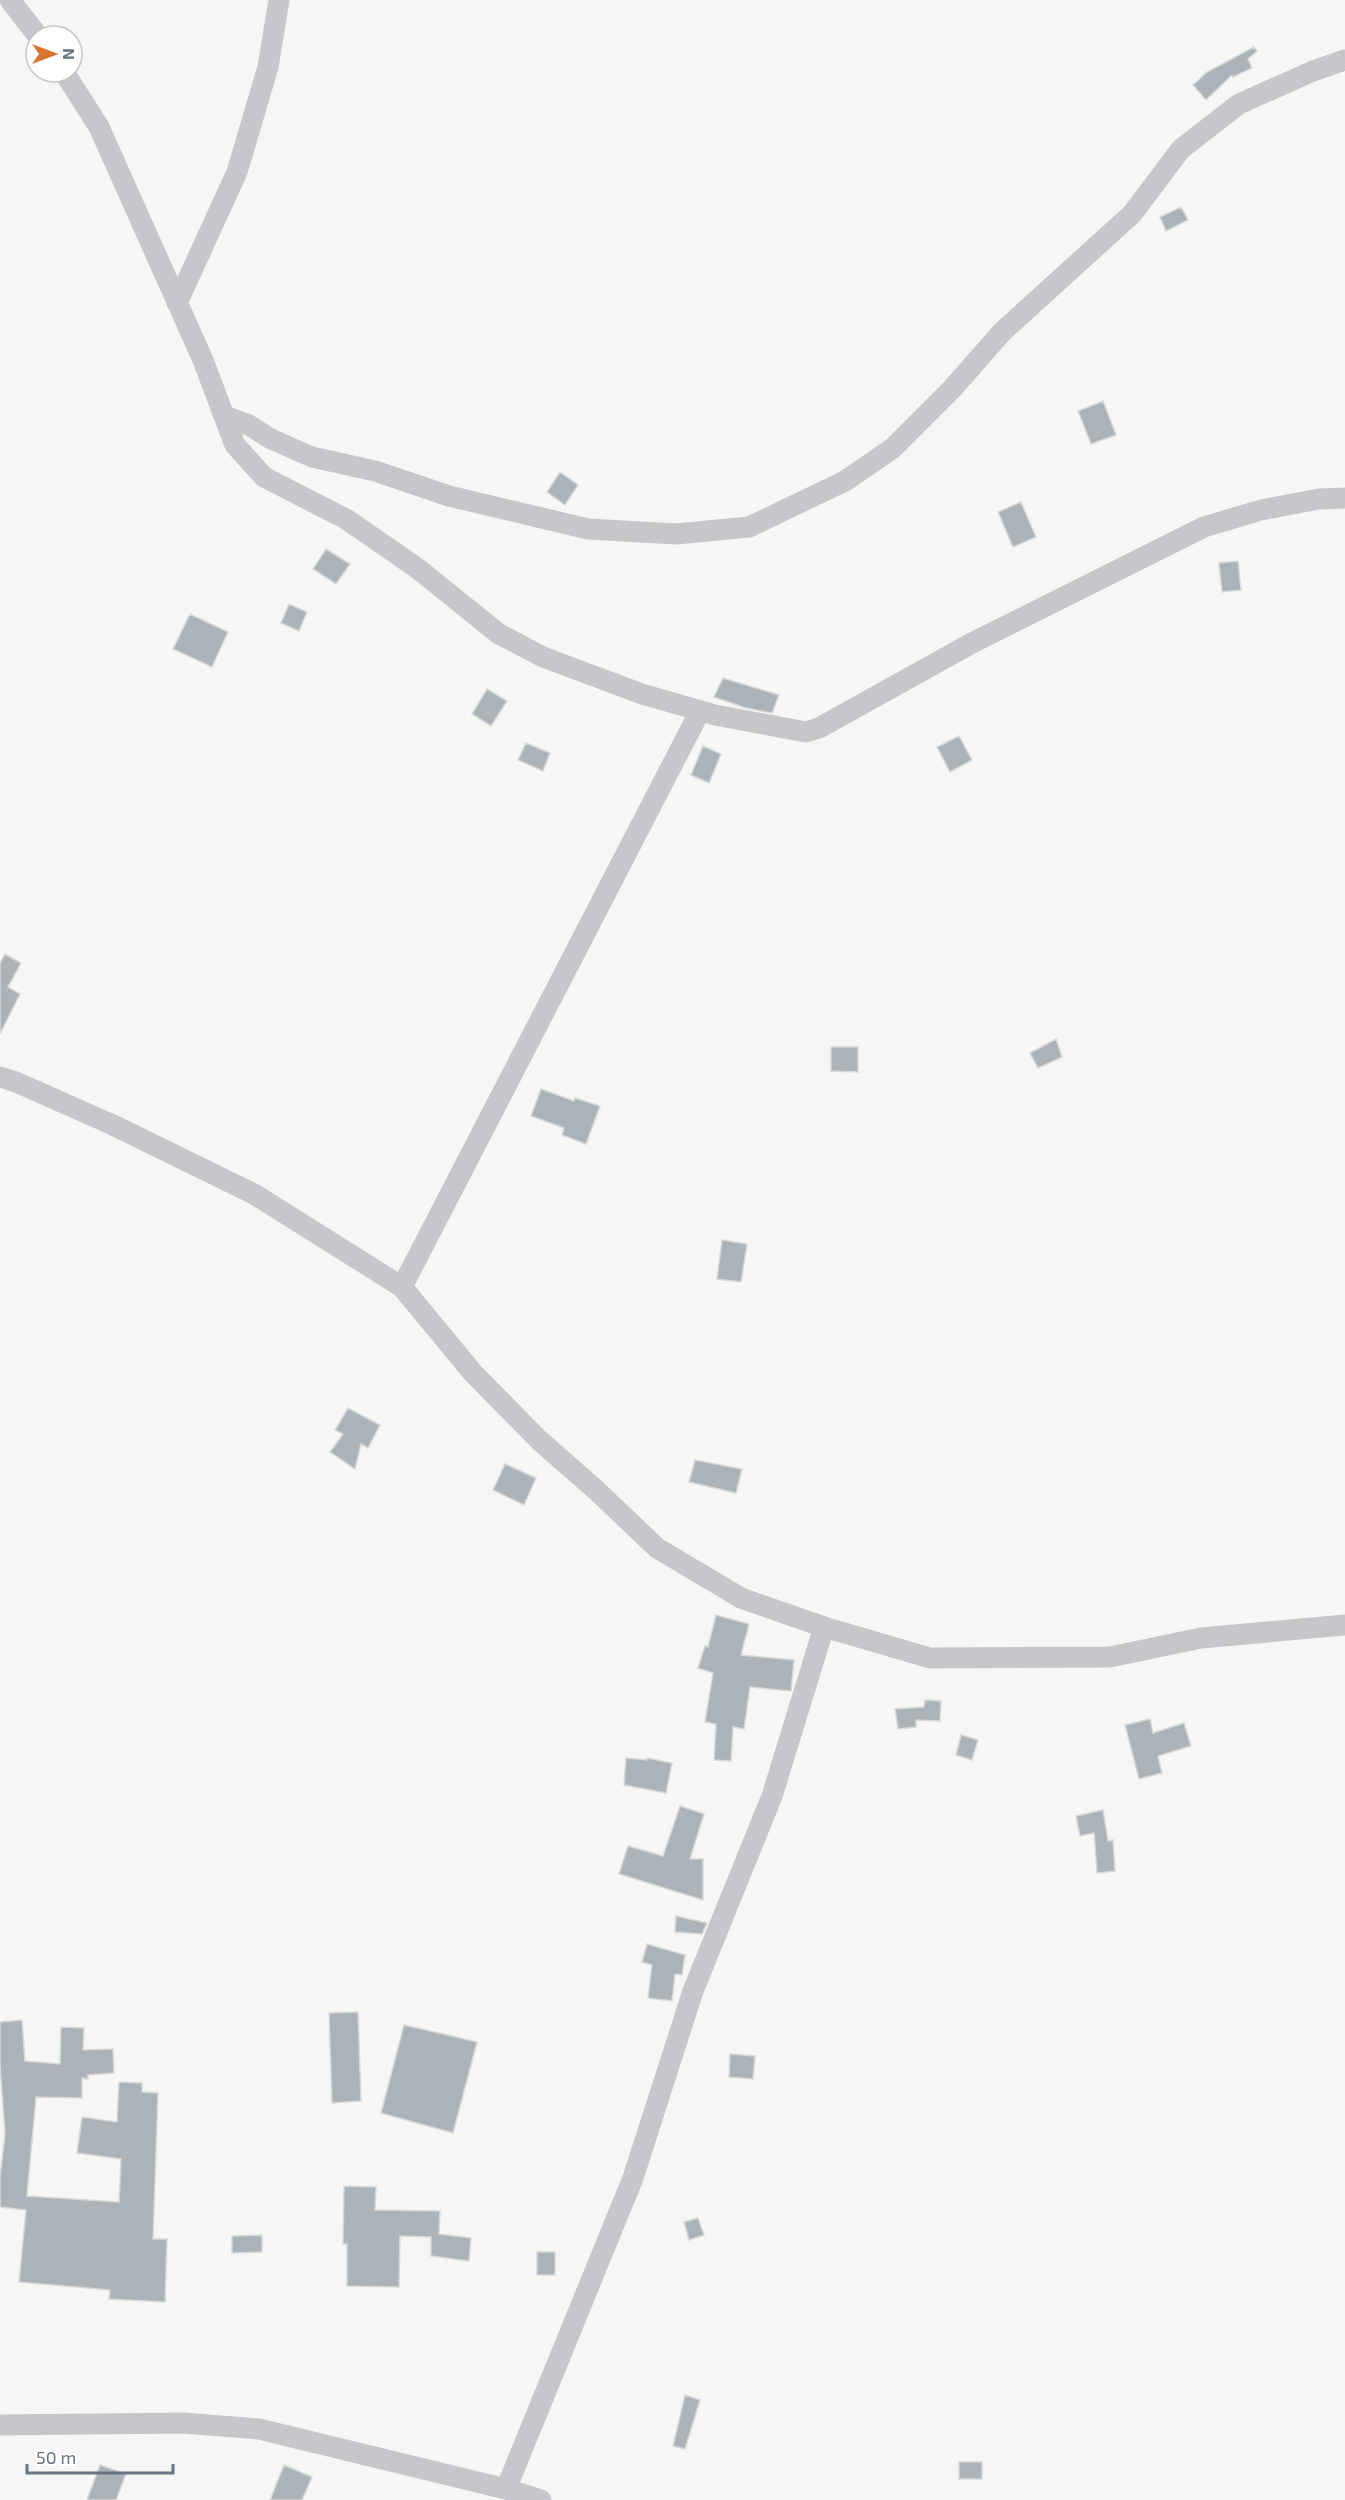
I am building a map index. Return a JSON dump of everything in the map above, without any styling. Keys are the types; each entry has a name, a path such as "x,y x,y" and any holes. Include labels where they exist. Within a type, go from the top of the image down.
{"street":[{"path":"10,0 29,24"},
{"path":"177,303 237,172 268,67 279,0"},
{"path":"224,416 249,425 271,439 312,457 375,471 449,496 588,529 676,534 749,527 845,481 893,448 952,389 1002,332 1132,214 1181,148 1239,104 1313,71 1345,60"},
{"path":"72,84 99,127 202,360 236,445 264,477 346,519 417,568 499,634 554,661 642,694 700,711 791,731 806,732 819,728 972,643 1204,527 1261,510 1319,499 1345,498"},
{"path":"402,1287 700,711"},
{"path":"0,1077 113,1125 254,1194 402,1287 472,1373 538,1440 596,1490 657,1548 741,1598 824,1627 930,1658 1110,1657 1201,1638 1345,1625"},
{"path":"507,2489 633,2178 693,1991 772,1796 824,1627"},
{"path":"0,2425 183,2423 259,2429 507,2489 541,2500"}],"building":[{"path":"1254,47 1257,51 1248,59 1252,68 1233,77 1232,75 1206,100 1193,85 1207,72"},
{"path":"1181,207 1188,220 1166,231 1160,217"},
{"path":"1103,401 1116,435 1091,444 1078,411"},
{"path":"560,472 578,485 565,505 547,492"},
{"path":"1021,502 1036,537 1013,547 998,512"},
{"path":"326,549 350,564 336,584 313,569"},
{"path":"1238,561 1241,590 1222,592 1219,563"},
{"path":"289,604 307,612 299,631 281,623"},
{"path":"190,614 228,632 212,667 173,649"},
{"path":"723,678 779,695 772,713 746,708 714,697"},
{"path":"487,689 507,701 491,726 472,714"},
{"path":"959,736 972,760 950,772 937,747"},
{"path":"526,743 550,753 543,771 518,760"},
{"path":"703,746 721,754 709,783 691,775"},
{"path":"5,954 21,963 8,987 20,994 0,1034 0,963"},
{"path":"1056,1039 1062,1057 1038,1068 1030,1053"},
{"path":"831,1047 858,1047 858,1072 831,1071"},
{"path":"541,1089 574,1101 575,1098 600,1106 586,1144 562,1135 564,1128 531,1116"},
{"path":"722,1240 747,1244 741,1282 717,1279"},
{"path":"348,1408 380,1425 368,1448 361,1444 355,1469 330,1452 343,1434 335,1430"},
{"path":"695,1460 742,1469 736,1493 689,1482"},
{"path":"505,1464 536,1478 524,1505 493,1490"},
{"path":"716,1615 749,1624 741,1655 794,1660 791,1691 750,1687 744,1729 733,1727 731,1761 714,1760 716,1724 705,1722 713,1673 698,1668 705,1646 708,1647"},
{"path":"925,1700 941,1701 940,1721 916,1720 916,1727 898,1729 895,1709 924,1707"},
{"path":"1150,1719 1153,1733 1184,1723 1191,1746 1158,1756 1162,1773 1139,1779 1125,1725"},
{"path":"961,1735 978,1740 972,1760 956,1755"},
{"path":"626,1758 647,1760 647,1758 672,1763 666,1793 624,1785"},
{"path":"680,1806 704,1814 690,1859 703,1859 703,1900 619,1874 628,1846 663,1856"},
{"path":"1103,1810 1108,1841 1113,1840 1115,1871 1097,1873 1094,1833 1080,1836 1076,1816"},
{"path":"676,1916 707,1923 702,1934 675,1932"},
{"path":"647,1944 685,1955 682,1975 675,1974 672,2001 648,1998 652,1965 642,1962"},
{"path":"358,2012 361,2101 332,2103 329,2013"},
{"path":"22,2020 25,2061 60,2064 61,2027 84,2028 83,2050 113,2049 114,2073 88,2075 88,2079 82,2078 82,2098 36,2097 27,2196 119,2202 121,2159 77,2153 82,2117 117,2122 119,2082 142,2083 142,2092 158,2093 153,2239 167,2239 165,2302 109,2299 110,2290 19,2282 26,2210 0,2207 0,2177 5,2134 0,2065 0,2022"},
{"path":"404,2025 477,2042 453,2133 381,2113"},
{"path":"730,2054 755,2056 753,2079 729,2077"},
{"path":"344,2186 376,2187 375,2210 440,2211 439,2234 471,2238 469,2261 431,2256 431,2237 400,2236 399,2287 347,2286 347,2244 343,2244"},
{"path":"698,2218 704,2235 689,2240 684,2222"},
{"path":"262,2235 262,2252 232,2253 232,2236"},
{"path":"537,2252 555,2252 555,2275 537,2275"},
{"path":"685,2395 700,2400 685,2449 673,2446"},
{"path":"959,2462 982,2462 982,2479 959,2479"},
{"path":"100,2465 126,2474 116,2500 87,2500"},
{"path":"284,2465 312,2477 302,2500 270,2500"}]}
